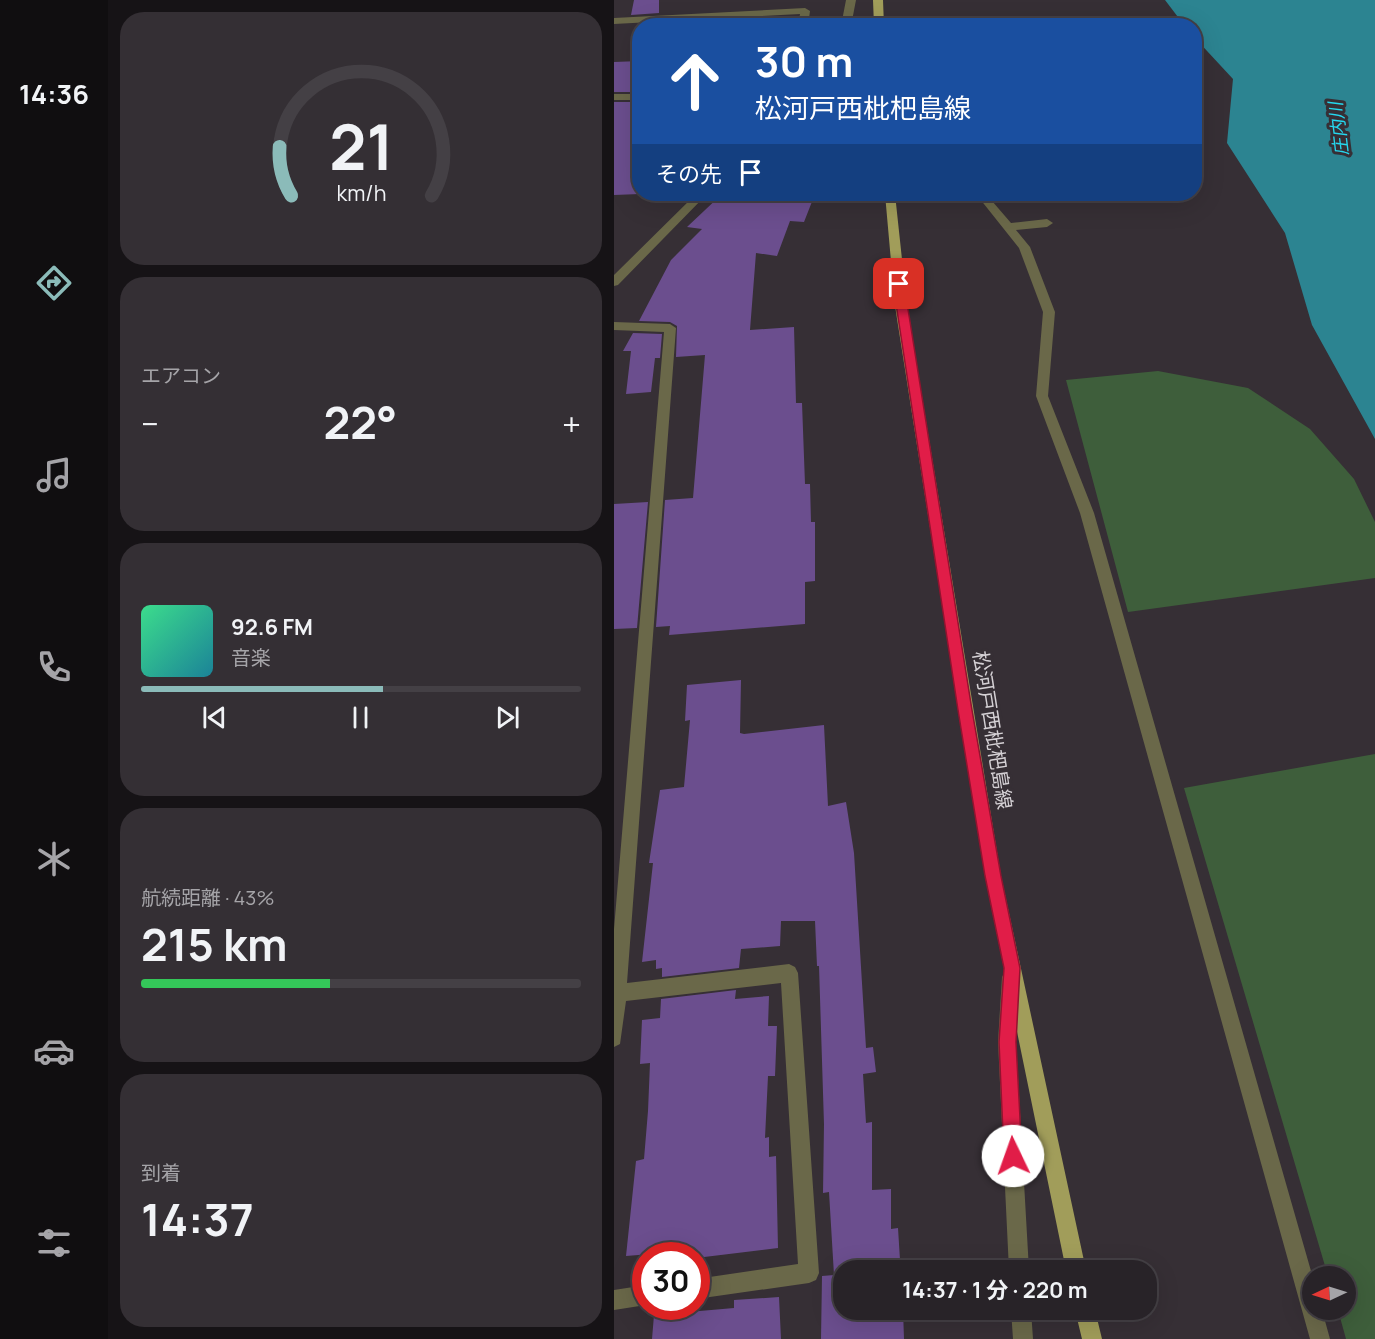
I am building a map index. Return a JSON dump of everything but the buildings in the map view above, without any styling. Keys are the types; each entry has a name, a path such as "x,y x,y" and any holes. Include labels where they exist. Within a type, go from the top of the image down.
{"main road":[{"path":"878,0 879,18"},
{"name":"松河戸西枇杷島線","path":"891,201 906,341 991,865 1074,1260"},
{"path":"1087,1320 1091,1339"}],"street":[{"path":"848,18 851,0"},
{"path":"671,18 805,11 804,18"},
{"path":"614,21 632,20"},
{"path":"614,97 632,96"},
{"path":"614,282 695,201"},
{"path":"987,201 1024,247 1049,312 1042,396 1087,513 1320,1339"},
{"path":"1008,227 1047,223"},
{"path":"614,326 670,328 622,830 614,1038"},
{"path":"1012,968 1007,1042 1018,1260"},
{"path":"617,993 789,973 809,1274 710,1287"},
{"path":"614,1300 632,1297"},
{"path":"1022,1320 1023,1339"}],"green space":[{"path":"1158,371 1248,388 1310,429 1354,479 1375,522 1375,578 1128,612 1066,380"},
{"path":"1375,754 1375,1339 1346,1339 1341,1320 1356,1320 1356,1266 1325,1266 1184,788"}],"water":[{"name":"庄内川","path":"1165,0 1375,0 1375,439 1312,325 1285,233 1227,143 1233,79 1202,46 1202,18 1179,18"}],"route":[{"path":"899,284 904,329 965,710 993,876 1012,968 1007,1042 1013,1156"}]}
